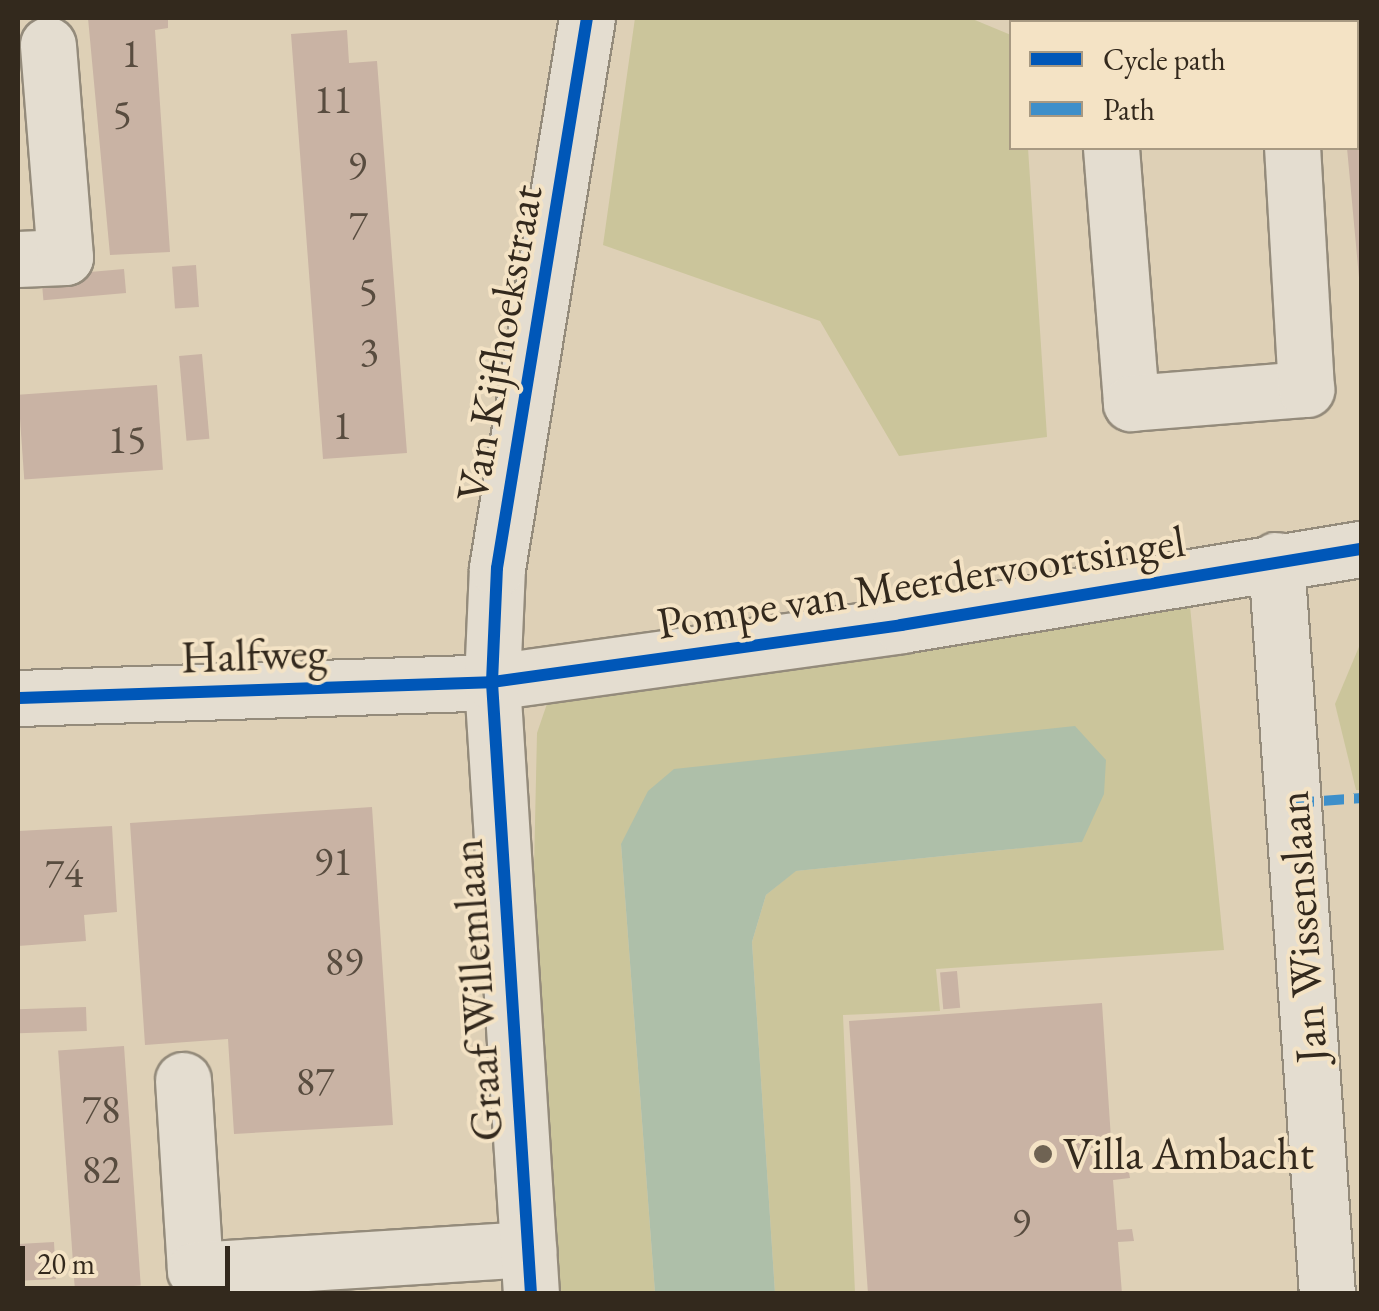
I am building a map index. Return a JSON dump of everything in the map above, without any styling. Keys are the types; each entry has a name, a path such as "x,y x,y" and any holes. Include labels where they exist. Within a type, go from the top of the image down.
{"street":[{"name":"Van Kijfhoekstraat","path":"492,682 497,568 588,18"},
{"path":"18,259 65,257 48,45"},
{"path":"1111,150 1131,403 1306,389 1292,150"},
{"name":"Pompe van Meerdervoortsingel","path":"492,682 900,625 1276,560 1362,549"},
{"name":"Jan Wissenslaan","path":"1276,560 1327,1294"},
{"name":"Halfweg","path":"18,698 492,682"},
{"name":"Graaf Willemlaan","path":"492,682 530,1271"},
{"path":"182,1080 195,1270 530,1271"}],"shaded area":[{"path":"635,18 970,18 1009,34 1009,150 1028,150 1047,437 899,456 820,321 603,245"},
{"path":"1190,606 1224,950 936,969 940,1011 843,1015 855,1293 775,1293 752,942 766,895 795,871 1081,842 621,844 655,1293 560,1293 533,914 537,733 551,692"},
{"path":"1361,642 1362,790 1356,790 1335,704"},
{"path":"1075,726 1106,760 1104,794 1082,842 796,871 766,895 752,942 775,1293 655,1293 621,844 648,791 674,769"}],"building":[{"path":"88,18 168,18 168,28 155,30 170,252 110,255"},
{"path":"1337,18 1362,18 1362,310 1347,150 1359,150 1359,20"},
{"path":"347,30 349,63 377,61 407,453 323,459 291,34"},
{"path":"196,265 199,307 175,309 172,267"},
{"path":"124,269 126,293 43,300 41,276"},
{"path":"202,354 209,439 186,441 179,356"},
{"path":"157,385 163,470 24,479 18,395"},
{"path":"372,807 393,1125 234,1134 228,1039 145,1045 130,823"},
{"path":"112,826 117,912 84,915 86,941 18,946 18,831"},
{"path":"957,971 960,1008 943,1009 940,972"},
{"path":"1102,1003 1113,1169 1128,1167 1130,1178 1113,1180 1117,1230 1132,1229 1134,1241 1118,1242 1122,1294 868,1294 849,1021"},
{"path":"86,1007 87,1031 19,1033 18,1009"},
{"path":"124,1046 141,1285 75,1290 58,1051"},
{"path":"54,1242 56,1279 20,1281 18,1244"}],"marked path":[{"path":"1294,803 1362,798"}],"cycle path":[{"path":"531,1294 492,682 497,568 587,18"},
{"path":"18,698 492,682 901,625 1362,549"}],"place":[{"name":"Villa Ambacht","path":"1043,1154"}]}
